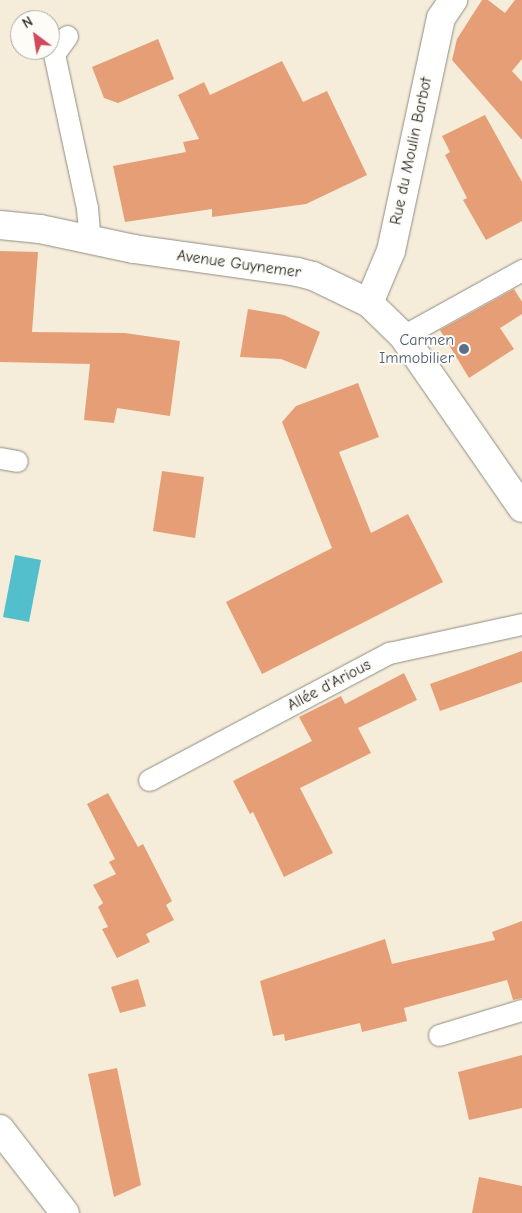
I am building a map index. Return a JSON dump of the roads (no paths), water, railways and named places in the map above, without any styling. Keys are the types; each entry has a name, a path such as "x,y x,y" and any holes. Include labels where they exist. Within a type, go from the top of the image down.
{"main road":[{"name":"Rue du Moulin Barbot","path":"369,304 391,251 441,18 453,0"},
{"name":"Avenue Guynemer","path":"0,225 40,228 134,249 297,272 313,276 369,304 403,336 522,508"},
{"path":"0,1129 64,1213"}],"lane":[{"path":"67,36 54,54 87,208 90,240"},
{"path":"403,336 522,270"},
{"name":"Allée d'Arious","path":"149,780 389,653 522,624"},
{"path":"440,1035 522,1010"}],"water":[{"path":"15,555 41,560 29,622 3,617"}],"place":[{"name":"Carmen Immobilier","path":"464,349"}]}
